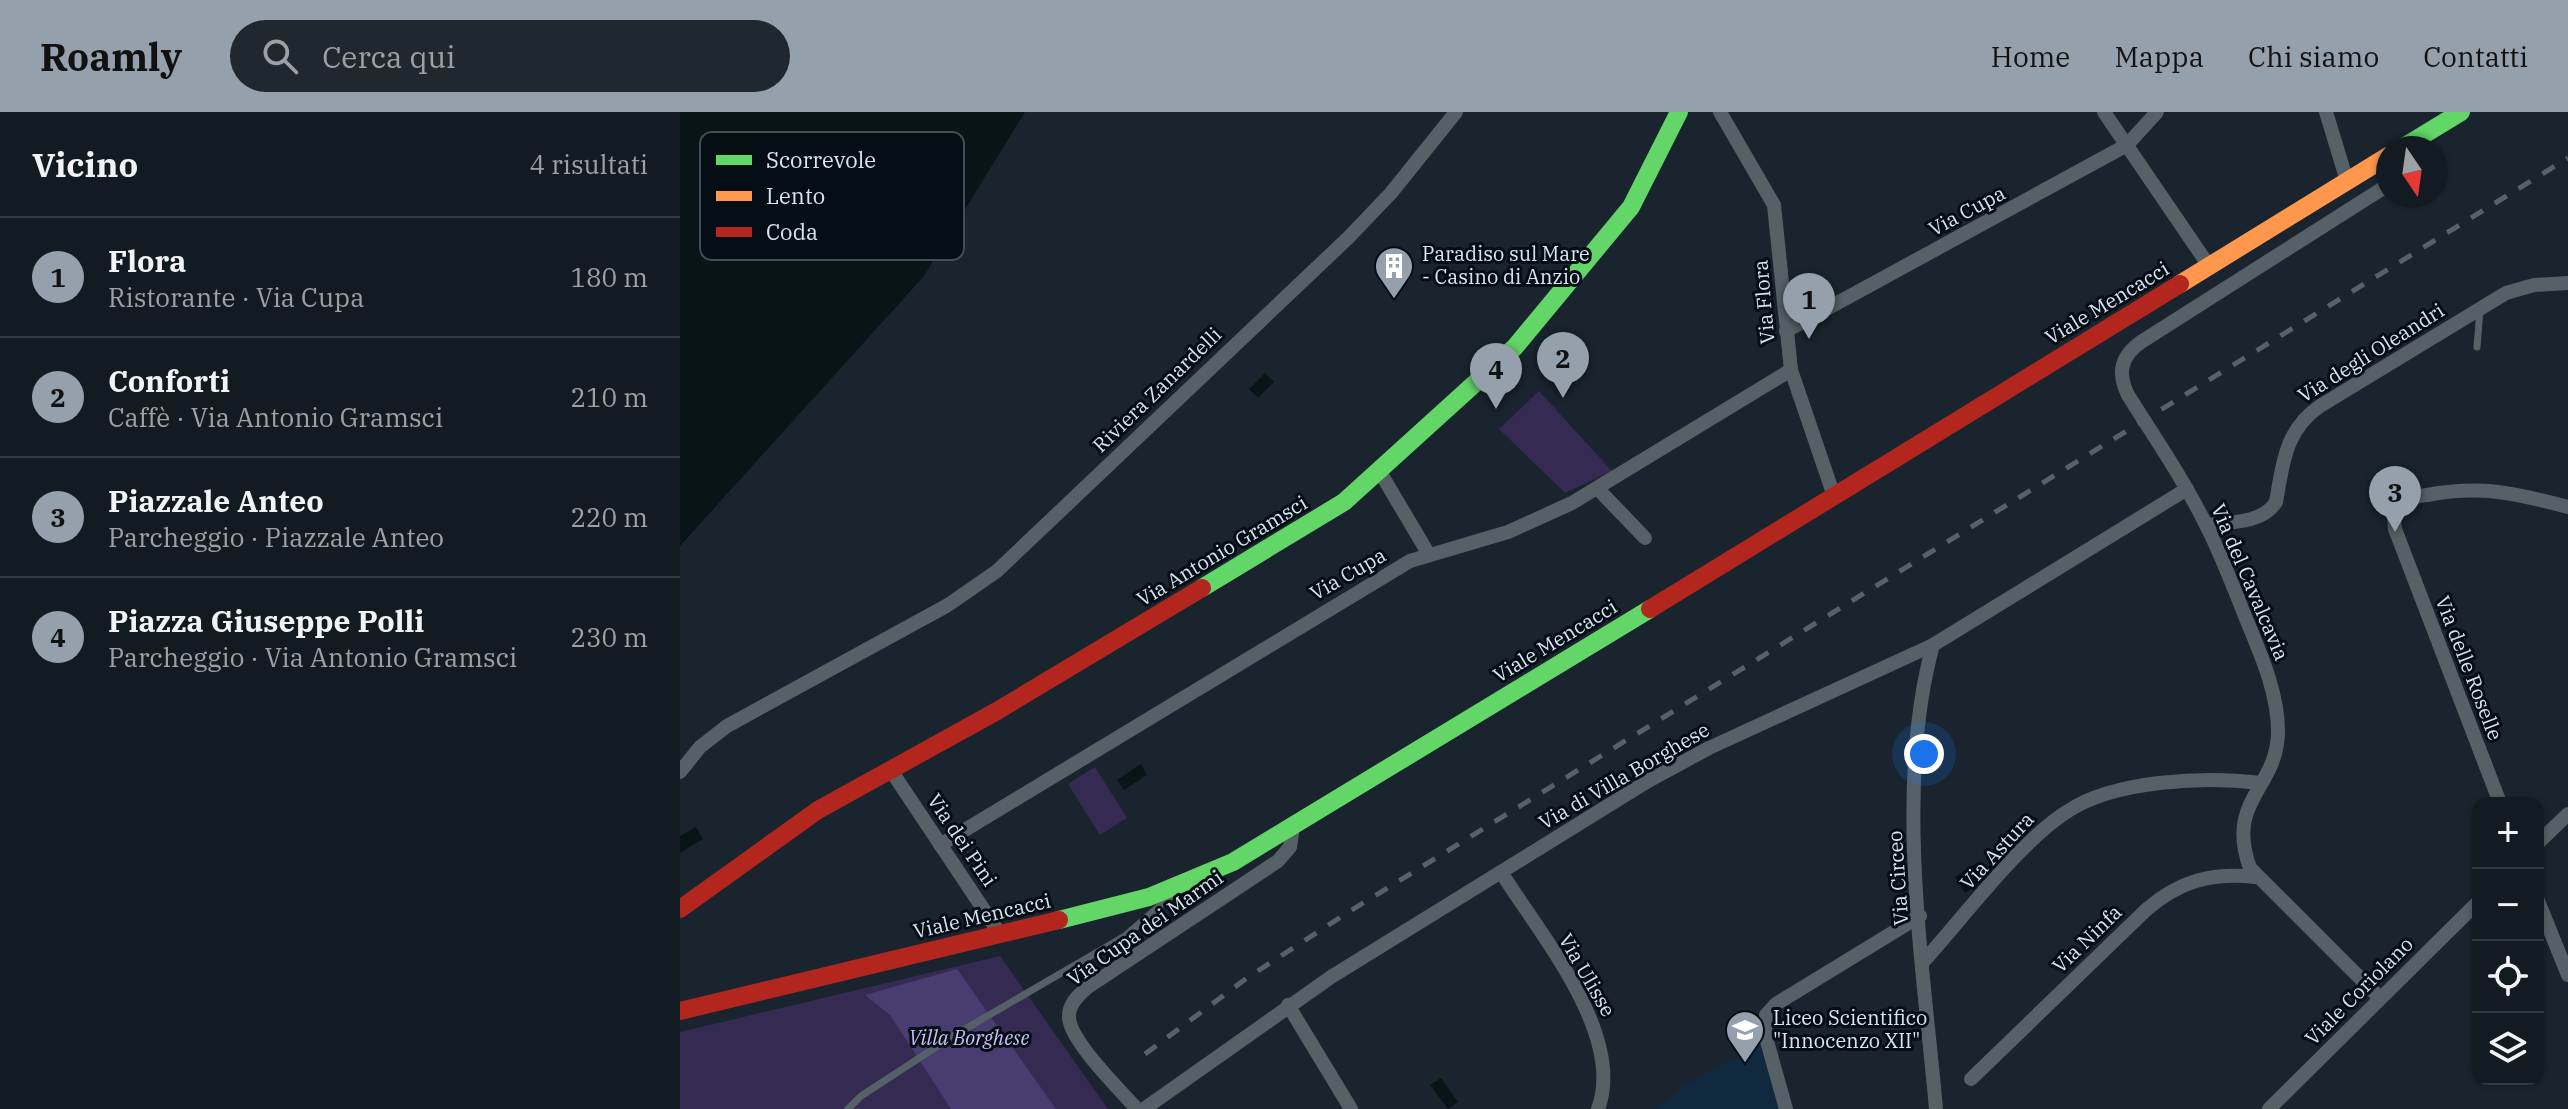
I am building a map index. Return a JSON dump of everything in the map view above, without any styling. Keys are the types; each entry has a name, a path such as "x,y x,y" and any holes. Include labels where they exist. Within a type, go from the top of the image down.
{"main road":[{"name":"Via Antonio Gramsci","path":"680,909 818,810 997,711 1315,522 1380,472 1515,347 1588,263 1631,207 1679,112"},
{"path":"2421,136 2457,113"},
{"name":"Viale Mencacci","path":"680,1011 1180,888 1293,828 2376,163"}],"street":[{"name":"Riviera Zanardelli","path":"680,772 720,730 955,601 1008,561 1349,237 1391,193 1456,112"},
{"name":"Via Flora","path":"1720,112 1774,205 1791,370 1834,496"},
{"path":"2104,112 2209,266"},
{"name":"Via Cupa","path":"1786,331 2127,145 2157,112"},
{"path":"2326,112 2347,181"},
{"path":"2435,136 2457,113"},
{"name":"Via del Cavalcavia","path":"2376,193 2135,346 2122,364 2125,388 2207,525 2259,651 2273,698 2277,745 2242,824 2244,851 2255,877 2380,998"},
{"name":"Via degli Oleandri","path":"2207,525 2253,519 2270,511 2276,502 2288,440 2306,416 2480,309 2519,289 2568,283"},
{"name":"Via Cupa","path":"940,845 1097,752 1218,674 1428,553 1508,532 1598,489 1791,370"},
{"path":"1380,472 1428,553"},
{"name":"Via delle Roselle","path":"2498,797 2392,512 2402,499 2479,488 2568,507"},
{"path":"1598,489 1645,538"},
{"name":"Via di Villa Borghese","path":"1144,1109 1288,1005 1690,758 1933,645 2187,489"},
{"name":"Via Circeo","path":"1933,645 1920,700 1914,755 1920,916 1936,1109"},
{"name":"Via dei Pini","path":"890,769 1000,934"},
{"name":"Via Astura","path":"1923,962 2043,829 2075,806 2132,789 2216,780 2260,783"},
{"path":"2544,837 2568,814"},
{"name":"Via Cupa dei Marmi","path":"1137,1109 1077,1038 1069,1013 1082,992 1278,861 1290,847 1293,828"},
{"name":"Via Ulisse","path":"1501,872 1592,1020 1604,1065 1604,1091 1598,1109"},
{"name":"Via Ninfa","path":"1971,1079 2160,898 2204,877 2255,877"},
{"name":"Viale Coriolano","path":"2269,1109 2472,908"},
{"path":"1786,1109 1766,1039 1765,1019 1776,1004 1920,916"},
{"path":"2544,916 2568,975"},
{"path":"1288,1005 1351,1109"}],"lane":[{"path":"2477,347 2480,309"},
{"path":"848,1109 861,1096 953,1036 1125,936 1180,888"}],"shaded area":[{"path":"680,112 1025,112 964,211 964,132 700,132 700,260 934,260 924,276 680,546"},
{"path":"1265,373 1274,382 1258,398 1249,389"},
{"path":"1141,764 1147,775 1124,790 1117,780"},
{"path":"696,827 703,839 680,853 680,836"},
{"path":"1978,862 1988,877 1965,893 1955,877"},
{"name":"Liceo Scientifico \"Innocenzo XII\"","path":"1760,1045 1780,1109 1655,1109 1688,1083"},
{"path":"1441,1078 1458,1102 1448,1109 1430,1085"}],"green space":[{"path":"1539,391 1612,471 1565,493 1499,429"},
{"path":"1095,767 1127,818 1100,835 1068,784"},
{"name":"Villa Borghese","path":"1000,956 1108,1109 680,1109 680,1032"},
{"path":"957,969 1056,1109 951,1109 890,1015 865,995"}],"railway":[{"path":"1145,1054 1247,978 1347,913 2568,158"}],"traffic: fast":[{"path":"1202,588 1344,502 1515,347 1631,207 1679,112"},
{"path":"2422,136 2461,112"},
{"path":"1059,920 1149,897 1233,862 1650,609"}],"traffic: slow":[{"path":"2180,284 2376,163"}],"traffic: jam":[{"path":"1650,609 2180,284"},
{"path":"680,909 818,810 997,711 1202,588"},
{"path":"680,1011 1059,920"}],"place":[{"name":"Paradiso sul Mare - Casino di Anzio","path":"1394,300"},
{"name":"Flora","path":"1809,339"},
{"name":"Conforti","path":"1563,398"},
{"name":"Piazza Giuseppe Polli","path":"1496,409"},
{"name":"Piazzale Anteo","path":"2395,532"},
{"name":"Liceo Scientifico \"Innocenzo XII\"","path":"1745,1064"}]}
